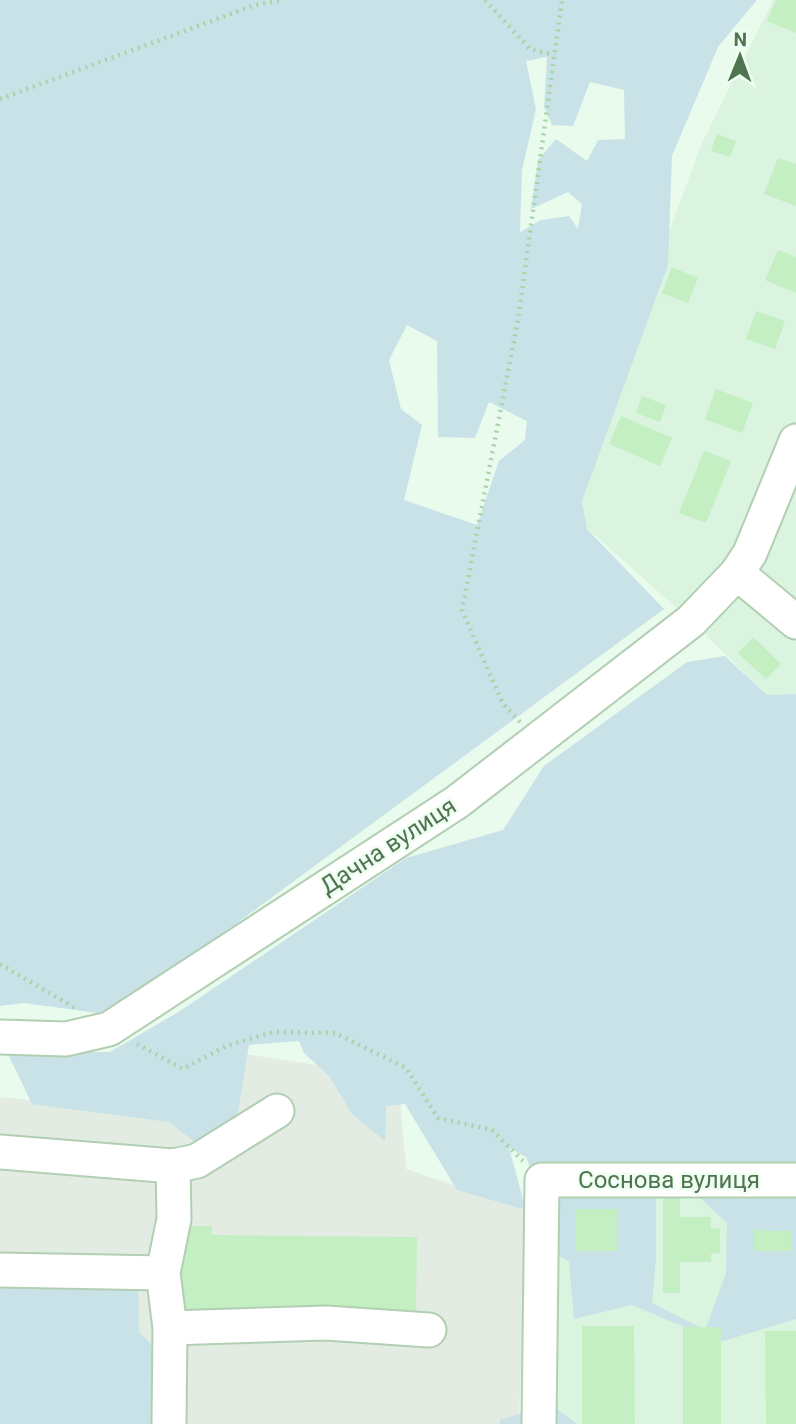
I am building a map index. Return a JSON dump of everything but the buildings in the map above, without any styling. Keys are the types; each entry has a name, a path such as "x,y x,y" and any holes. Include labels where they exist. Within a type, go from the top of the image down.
{"street":[{"name":"Дачна вулиця","path":"0,1037 66,1039 109,1029 457,802 691,621 737,573 750,553 796,441"},
{"path":"737,573 796,622"},
{"path":"0,1152 173,1166 197,1161 277,1111"},
{"path":"169,1424 170,1328 163,1273 174,1219 173,1166"},
{"path":"538,1424 542,1180"},
{"name":"Соснова вулиця","path":"542,1180 796,1180"},
{"path":"0,1270 163,1273"},
{"path":"170,1328 326,1323 429,1331"}],"path":[{"path":"0,99 255,5 284,0"},
{"path":"485,0 530,49 554,55"},
{"path":"537,740 502,704 462,610 518,320 562,0"},
{"path":"183,1069 226,1046 272,1032 335,1033 406,1068 438,1118 492,1130 542,1180"}],"shaded area":[{"path":"0,0 757,0 718,47 672,156 668,265 582,501 587,529 664,609 112,1015 24,1003 0,1006","holes":["547,57 544,107 552,125 573,126 590,82 624,90 625,139 598,140 587,161 556,139 538,160 531,209 568,192 582,204 578,229 569,216 541,220 520,232 522,170 536,109 526,61","407,325 437,341 438,437 475,438 489,402 527,421 525,440 499,461 477,525 404,500 422,425 401,409 389,360"]},
{"path":"773,0 796,0 796,694 767,695 691,621 578,520 573,493 701,145"},
{"path":"725,656 767,695 796,694 796,1319 720,1342 632,1305 574,1319 569,1262 540,1244 540,1193 526,1157 509,1148 526,1210 457,1190 405,1104 386,1106 385,1141 352,1114 329,1076 304,1053 299,1041 249,1045 236,1124 196,1143 169,1122 32,1104 7,1052 110,1052 180,1011 406,858 503,830 544,766 687,662","holes":["656,1191 696,1194 727,1223 726,1273 705,1330 652,1303 656,1259"]},
{"path":"237,1053 398,1077 406,1169 526,1210 519,1424 161,1424 0,1404 0,1097 186,1116"},
{"path":"796,1190 796,1424 551,1424 554,1194"},
{"path":"0,1278 138,1285 139,1332 163,1356 161,1424 0,1424"},
{"path":"550,1404 577,1424 500,1424 500,1420"}]}
